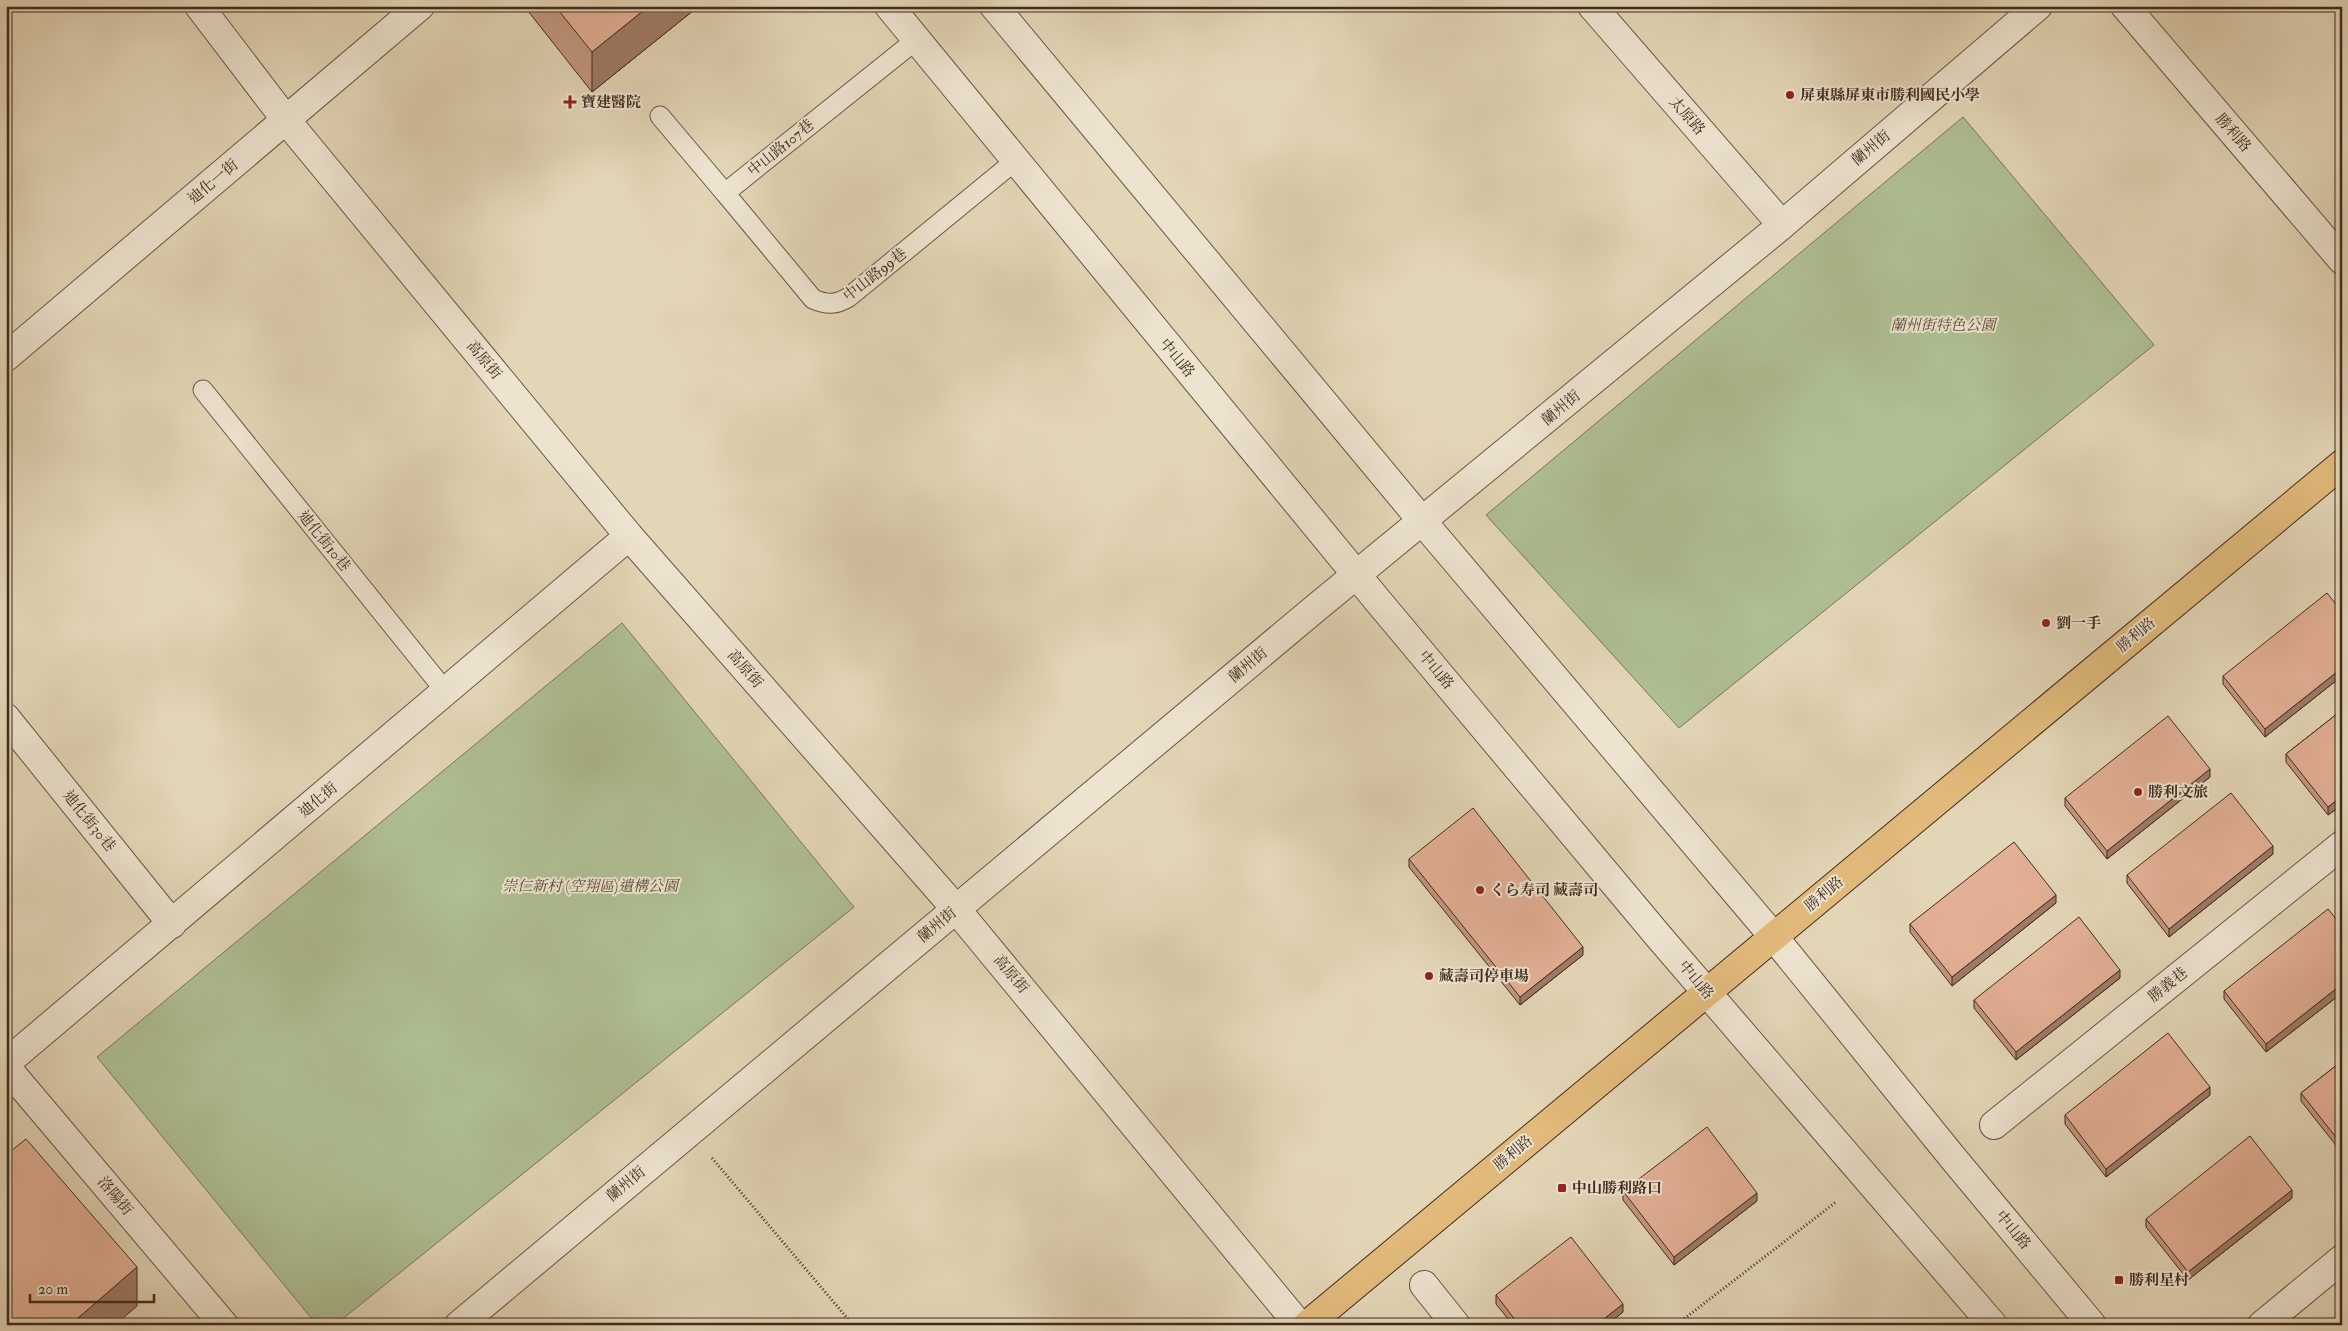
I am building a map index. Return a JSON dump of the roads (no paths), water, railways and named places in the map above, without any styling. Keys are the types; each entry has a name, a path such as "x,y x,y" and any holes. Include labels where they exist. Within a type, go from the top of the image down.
{"main road":[{"name":"勝利路","path":"1307,1325 2342,464"}],"street":[{"name":"高原街","path":"199,6 286,120 629,536 956,908 1300,1325"},
{"name":"迪化一街","path":"6,357 420,6"},
{"name":"中山路","path":"889,6 1357,575 1705,992 1993,1325"},
{"name":"中山路","path":"994,6 1423,522 1773,936 1953,1158 2092,1325"},
{"name":"太原路","path":"1592,6 1782,225"},
{"name":"蘭州街","path":"458,1325 956,908 1782,225 2038,6"},
{"name":"勝利路","path":"2125,6 2342,260"},
{"name":"迪化街","path":"6,1065 629,536"},
{"name":"迪化街30巷","path":"6,718 172,924"},
{"name":"勝義巷","path":"1994,1125 2342,845"},
{"name":"洛陽街","path":"6,1065 224,1325"},
{"path":"2262,1325 2342,1259"},
{"path":"1424,1284 1456,1325"}],"lane":[{"name":"中山路107巷","path":"725,193 916,40"},
{"path":"660,116 725,193"},
{"name":"中山路99巷","path":"725,193 813,299 825,304 839,303 849,297 1015,161"},
{"name":"迪化街10巷","path":"203,390 446,692"}],"place":[{"name":"屏東縣屏東市勝利國民小學","path":"1790,95"},
{"name":"寶建醫院","path":"570,102"},
{"name":"劉一手","path":"2046,623"},
{"name":"勝利文旅","path":"2138,792"},
{"name":"くら寿司 藏壽司","path":"1480,890"},
{"name":"藏壽司停車場","path":"1429,976"},
{"name":"中山勝利路口","path":"1562,1188"},
{"name":"勝利星村","path":"2119,1280"}],"park label":[{"name":"蘭州街特色公園","path":"1943,325"},
{"name":"崇仁新村 (空翔區)遺構公園","path":"590,886"}]}
